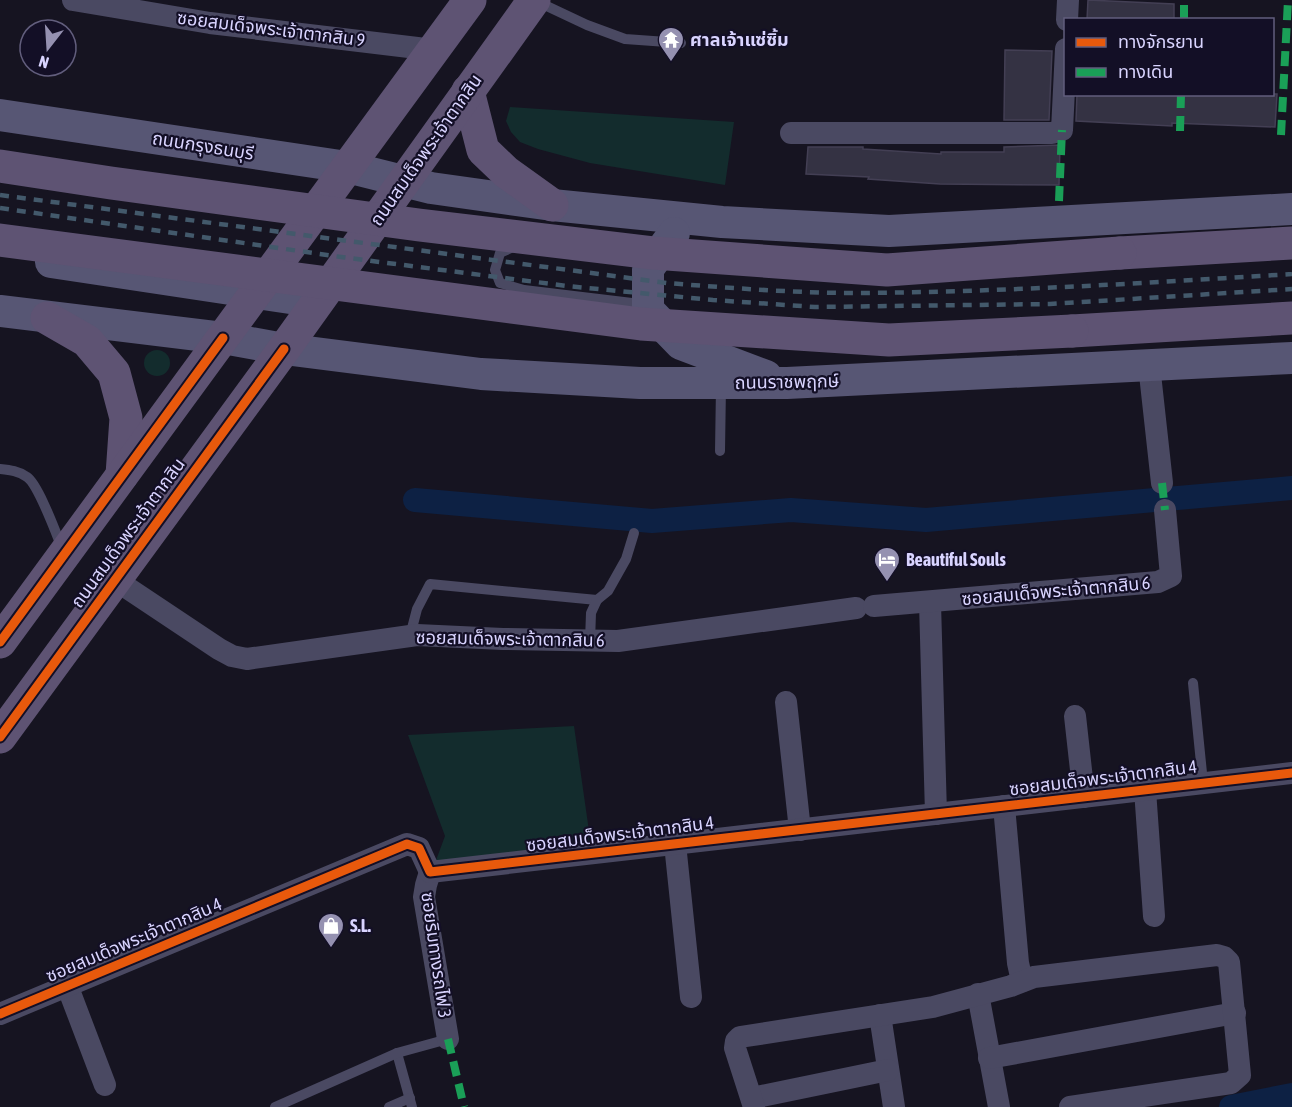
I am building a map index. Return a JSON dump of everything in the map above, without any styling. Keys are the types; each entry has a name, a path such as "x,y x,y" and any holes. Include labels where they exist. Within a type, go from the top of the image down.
{"main road":[{"path":"0,642 470,0"},
{"name":"ถนนสมเด็จพระเจ้าตากสิน","path":"0,737 284,349 310,291 405,181 534,0"},
{"path":"468,91 483,150 506,172 552,205"},
{"name":"ถนนกรุงธนบุรี","path":"0,115 347,167 405,181"},
{"path":"0,166 346,215 653,253 887,270 1292,243"},
{"path":"405,181 431,188 552,205 722,222 889,231 1292,208"},
{"path":"722,222 676,230 648,268 648,310 681,344 787,383"},
{"path":"0,240 310,291 640,324 889,340 1292,318"},
{"path":"0,253 254,293 310,291"},
{"path":"0,311 223,338 284,349"},
{"path":"47,318 87,341 114,373 126,418 122,475"},
{"name":"ถนนราชพฤกษ์","path":"284,349 481,374 617,382 722,383 787,383 1292,358"}],"street":[{"name":"ซอยสมเด็จพระเจ้าตากสิน 9","path":"73,0 210,23 434,50"},
{"path":"1067,18 1068,0"},
{"path":"791,133 1052,133 1062,130 1064,76"},
{"path":"1149,364 1162,483"},
{"name":"ซอยสมเด็จพระเจ้าตากสิน 6","path":"114,579 219,649 232,656 247,659 410,636 618,641 865,607 1158,582 1171,576 1165,510"},
{"path":"930,603 936,814"},
{"path":"786,702 800,830"},
{"path":"1075,716 1084,797"},
{"name":"ซอยสมเด็จพระเจ้าตากสิน 4","path":"0,1014 407,844 419,848 430,873 1292,773"},
{"path":"1145,790 1154,916"},
{"path":"1004,806 1017,963 1022,981"},
{"path":"675,844 691,997"},
{"name":"ซอยริมทางรถไฟ 3","path":"430,873 424,897 448,1039"},
{"path":"888,1070 753,1102 735,1048 735,1041 740,1037 933,1007 1045,976 1217,956 1224,957 1229,962 1240,1075 1232,1083 1070,1107"},
{"path":"67,985 105,1085"},
{"path":"978,994 999,1107"},
{"path":"989,1058 1235,1013"},
{"path":"880,1015 894,1107"}],"lane":[{"path":"534,0 587,26 625,39 681,43"},
{"path":"648,310 632,303 524,290 500,283 495,270 500,253 510,246 629,261 646,260 663,248"},
{"path":"720,452 722,383"},
{"path":"0,470 16,471 29,478 37,490 65,554"},
{"path":"590,641 591,613 597,600 608,591 626,559 634,533"},
{"path":"410,636 417,609 430,584 597,600"},
{"path":"1193,683 1203,783"},
{"path":"275,1107 397,1053 448,1039"},
{"path":"389,1107 411,1102 397,1053"}],"green space":[{"path":"510,107 734,122 725,185 590,163 538,149 520,142 511,132 506,121"},
{"path":"157,350 166,354 170,363 166,372 157,376 148,372 144,363 148,354"},
{"path":"574,726 591,845 435,863 445,836 408,735"}],"building":[{"path":"1088,0 1174,4 1174,18 1087,18"},
{"path":"1005,50 1052,51 1049,120 1004,120"},
{"path":"1277,94 1275,127 1172,123 1172,126 1076,121 1077,96 1274,96"},
{"path":"1060,145 1059,185 940,184 806,174 808,147 863,147 863,149 941,154 941,152 1004,152 1004,147"}],"waterway":[{"path":"415,500 652,521 791,510 926,520 1292,488"},
{"path":"1231,1107 1292,1095"}],"railway":[{"path":"0,195 667,283 762,290 857,293 966,291 1292,274"},
{"path":"0,208 341,257 567,286 815,307 1050,304 1292,289"}],"marked path":[{"path":"1184,0 1184,18"},
{"path":"1281,135 1288,0"},
{"path":"1180,131 1181,96"},
{"path":"1059,201 1062,130"},
{"path":"1162,483 1165,510"},
{"path":"448,1039 464,1107"}],"cycle path":[{"path":"0,642 223,338"},
{"path":"0,737 284,349"},
{"path":"0,1014 407,844 419,848 430,872 1292,773"}],"place":[{"name":"ศาลเจ้าแซ่ซิ้ม","path":"671,63"},
{"name":"Beautiful Souls","path":"887,583"},
{"name":"S.L.","path":"331,949"}]}
